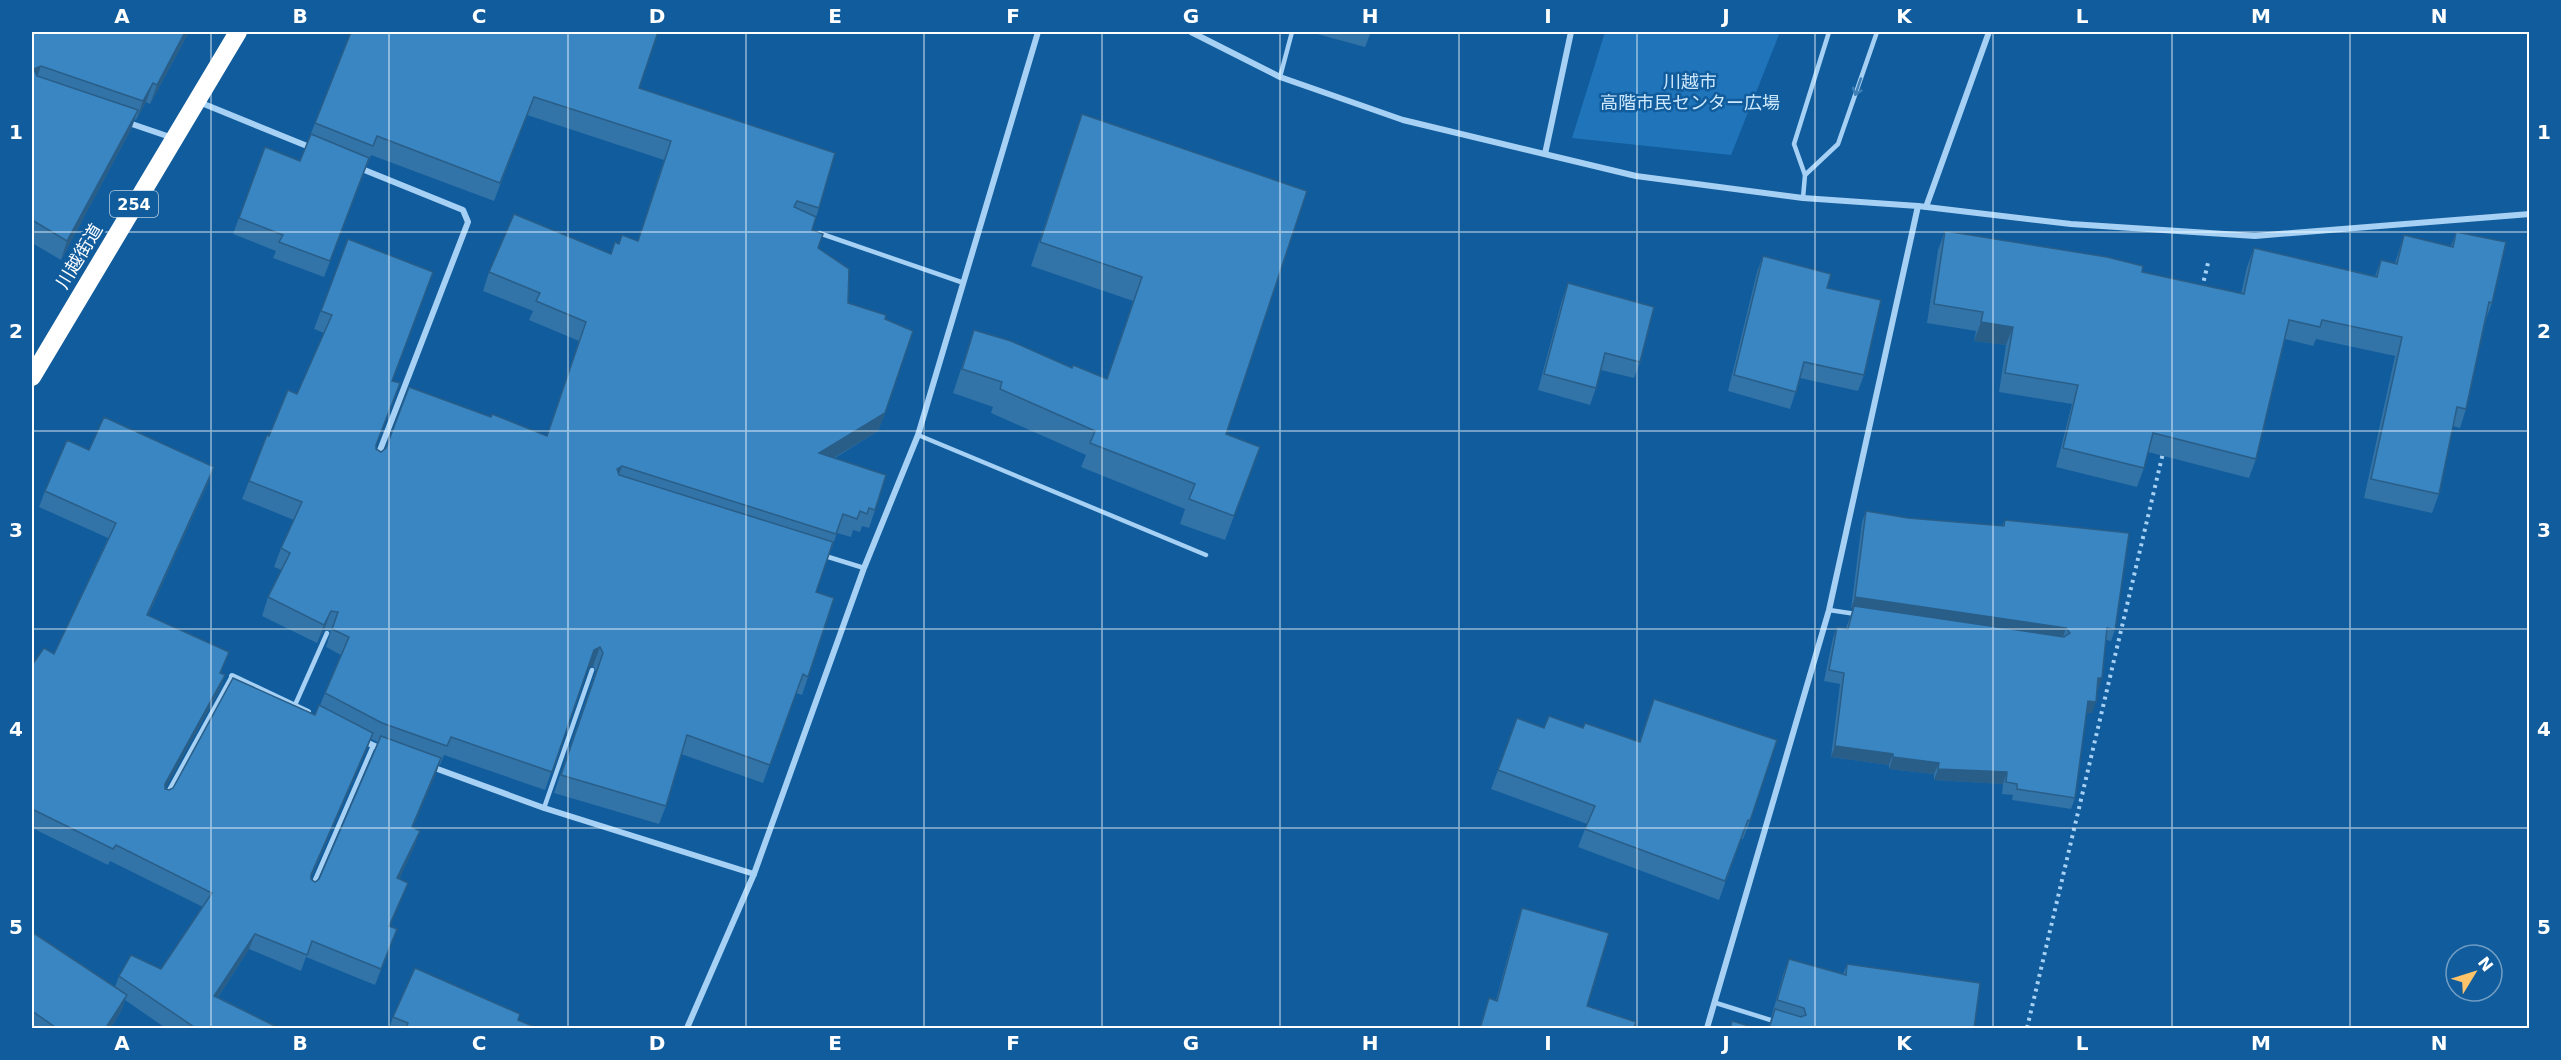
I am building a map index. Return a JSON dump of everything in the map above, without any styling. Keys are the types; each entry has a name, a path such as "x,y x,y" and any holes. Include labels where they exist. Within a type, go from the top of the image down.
{"highway":[{"name":"川越街道","path":"32,378 237,32"}],"street":[{"path":"687,1029 754,874 864,567 918,435 1038,32"},
{"path":"1191,32 1281,77 1403,120 1636,176 1803,198 1918,206 2070,224 2255,236 2529,214"},
{"path":"1545,154 1571,32"},
{"path":"1926,207 1989,32"},
{"path":"196,100 324,153"},
{"path":"119,120 174,138"},
{"path":"345,162 463,210 468,222 374,465"},
{"path":"1707,1029 1829,610 1918,206"},
{"path":"232,676 314,716"},
{"path":"353,736 394,754"},
{"path":"426,766 544,808 754,874"}],"lane":[{"path":"1281,77 1292,32"},
{"path":"1803,198 1805,175 1794,144 1829,32"},
{"path":"1805,175 1838,144 1877,32"},
{"path":"812,231 962,282"},
{"path":"918,435 1206,555"},
{"path":"818,553 864,567"},
{"path":"1829,610 1864,615"},
{"path":"295,705 327,633"},
{"path":"544,808 592,670"},
{"path":"163,802 232,676"},
{"path":"309,893 373,746"},
{"path":"1716,1003 1787,1025"}],"path":[{"path":"2202,290 2215,233"},
{"path":"2027,1029 2164,446"}],"green space":[{"name":"川越市 高階市民センター広場","path":"1605,32 1780,32 1731,155 1572,138"}],"building":[{"path":"32,32 185,32 157,85 153,83 143,101 41,66 34,69 37,76 138,110 67,241 32,220"},
{"path":"351,32 658,32 639,88 835,153 819,208 797,201 794,207 816,217 812,230 823,234 818,248 849,269 848,303 886,315 885,319 913,331 885,413 819,453 886,475 875,510 869,508 867,514 860,511 857,519 843,514 836,534 622,466 617,469 619,475 833,542 816,592 834,598 808,677 803,674 770,765 687,735 666,806 561,775 603,653 600,647 594,650 552,772 451,737 447,746 382,723 325,693 349,637 332,629 338,612 331,611 324,625 268,597 290,553 281,548 302,502 249,481 288,390 297,394 332,315 321,311 348,239 433,272 392,381 400,383 376,449 381,452 386,448 409,387 491,417 492,414 547,436 586,322 536,301 540,293 489,272 514,214 611,254 615,242 619,244 622,235 638,241 671,141 534,97 500,183 377,136 373,146 315,123"},
{"path":"1082,114 1307,191 1226,434 1260,447 1234,516 1189,499 1195,484 1090,443 1095,431 1000,389 1002,382 962,369 974,330 1011,341 1072,368 1073,365 1107,379 1142,277 1040,242"},
{"path":"311,134 369,158 330,261 279,242 283,235 239,218 265,147 300,161"},
{"path":"1945,231 2107,257 2143,266 2142,272 2244,294 2254,248 2377,277 2381,260 2397,264 2404,235 2453,247 2456,232 2506,242 2492,303 2489,302 2466,409 2457,407 2439,494 2371,479 2402,337 2322,320 2320,327 2289,320 2256,459 2153,433 2144,468 2063,448 2078,385 2005,373 2013,327 1981,322 1983,312 1934,304"},
{"path":"1763,256 1831,274 1827,288 1881,300 1864,375 1804,362 1796,392 1734,375"},
{"path":"1568,283 1654,307 1640,362 1605,353 1596,388 1544,374"},
{"path":"104,417 214,467 147,615 229,652 220,673 225,675 165,784 165,789 173,788 233,678 315,715 319,705 373,733 311,875 311,879 315,882 319,879 381,736 441,758 412,827 420,831 397,878 408,883 389,926 397,929 381,969 312,941 307,955 255,934 214,996 281,1029 197,1029 119,976 131,955 161,969 212,893 116,845 113,849 32,809 32,665 44,648 54,654 116,523 45,491 67,440 89,450"},
{"path":"1866,511 1908,518 2004,526 2005,520 2129,533 2115,630 2107,628 2102,678 2098,678 2096,702 2088,701 2075,798 2017,789 2017,784 2006,782 2007,772 1938,769 1939,763 1835,746 1844,673 1829,670 1837,627 1848,629 1854,606 2064,637 2070,633 2066,628 1855,597"},
{"path":"1654,699 1777,740 1750,821 1748,820 1725,881 1585,829 1595,806 1498,770 1517,718 1544,728 1549,716 1583,728 1585,723 1640,742"},
{"path":"1522,908 1609,933 1587,1006 1636,1022 1634,1029 1480,1029 1489,998 1497,1001"},
{"path":"32,932 127,995 105,1029 58,1029 32,1011"},
{"path":"1789,959 1846,975 1847,964 1980,983 1974,1029 1769,1029 1775,1009 1801,1017 1806,1015 1804,1008 1777,1000"},
{"path":"415,968 520,1014 518,1020 540,1029 406,1029 408,1023 393,1017"},
{"path":"1732,1021 1759,1029 1730,1029"}]}
